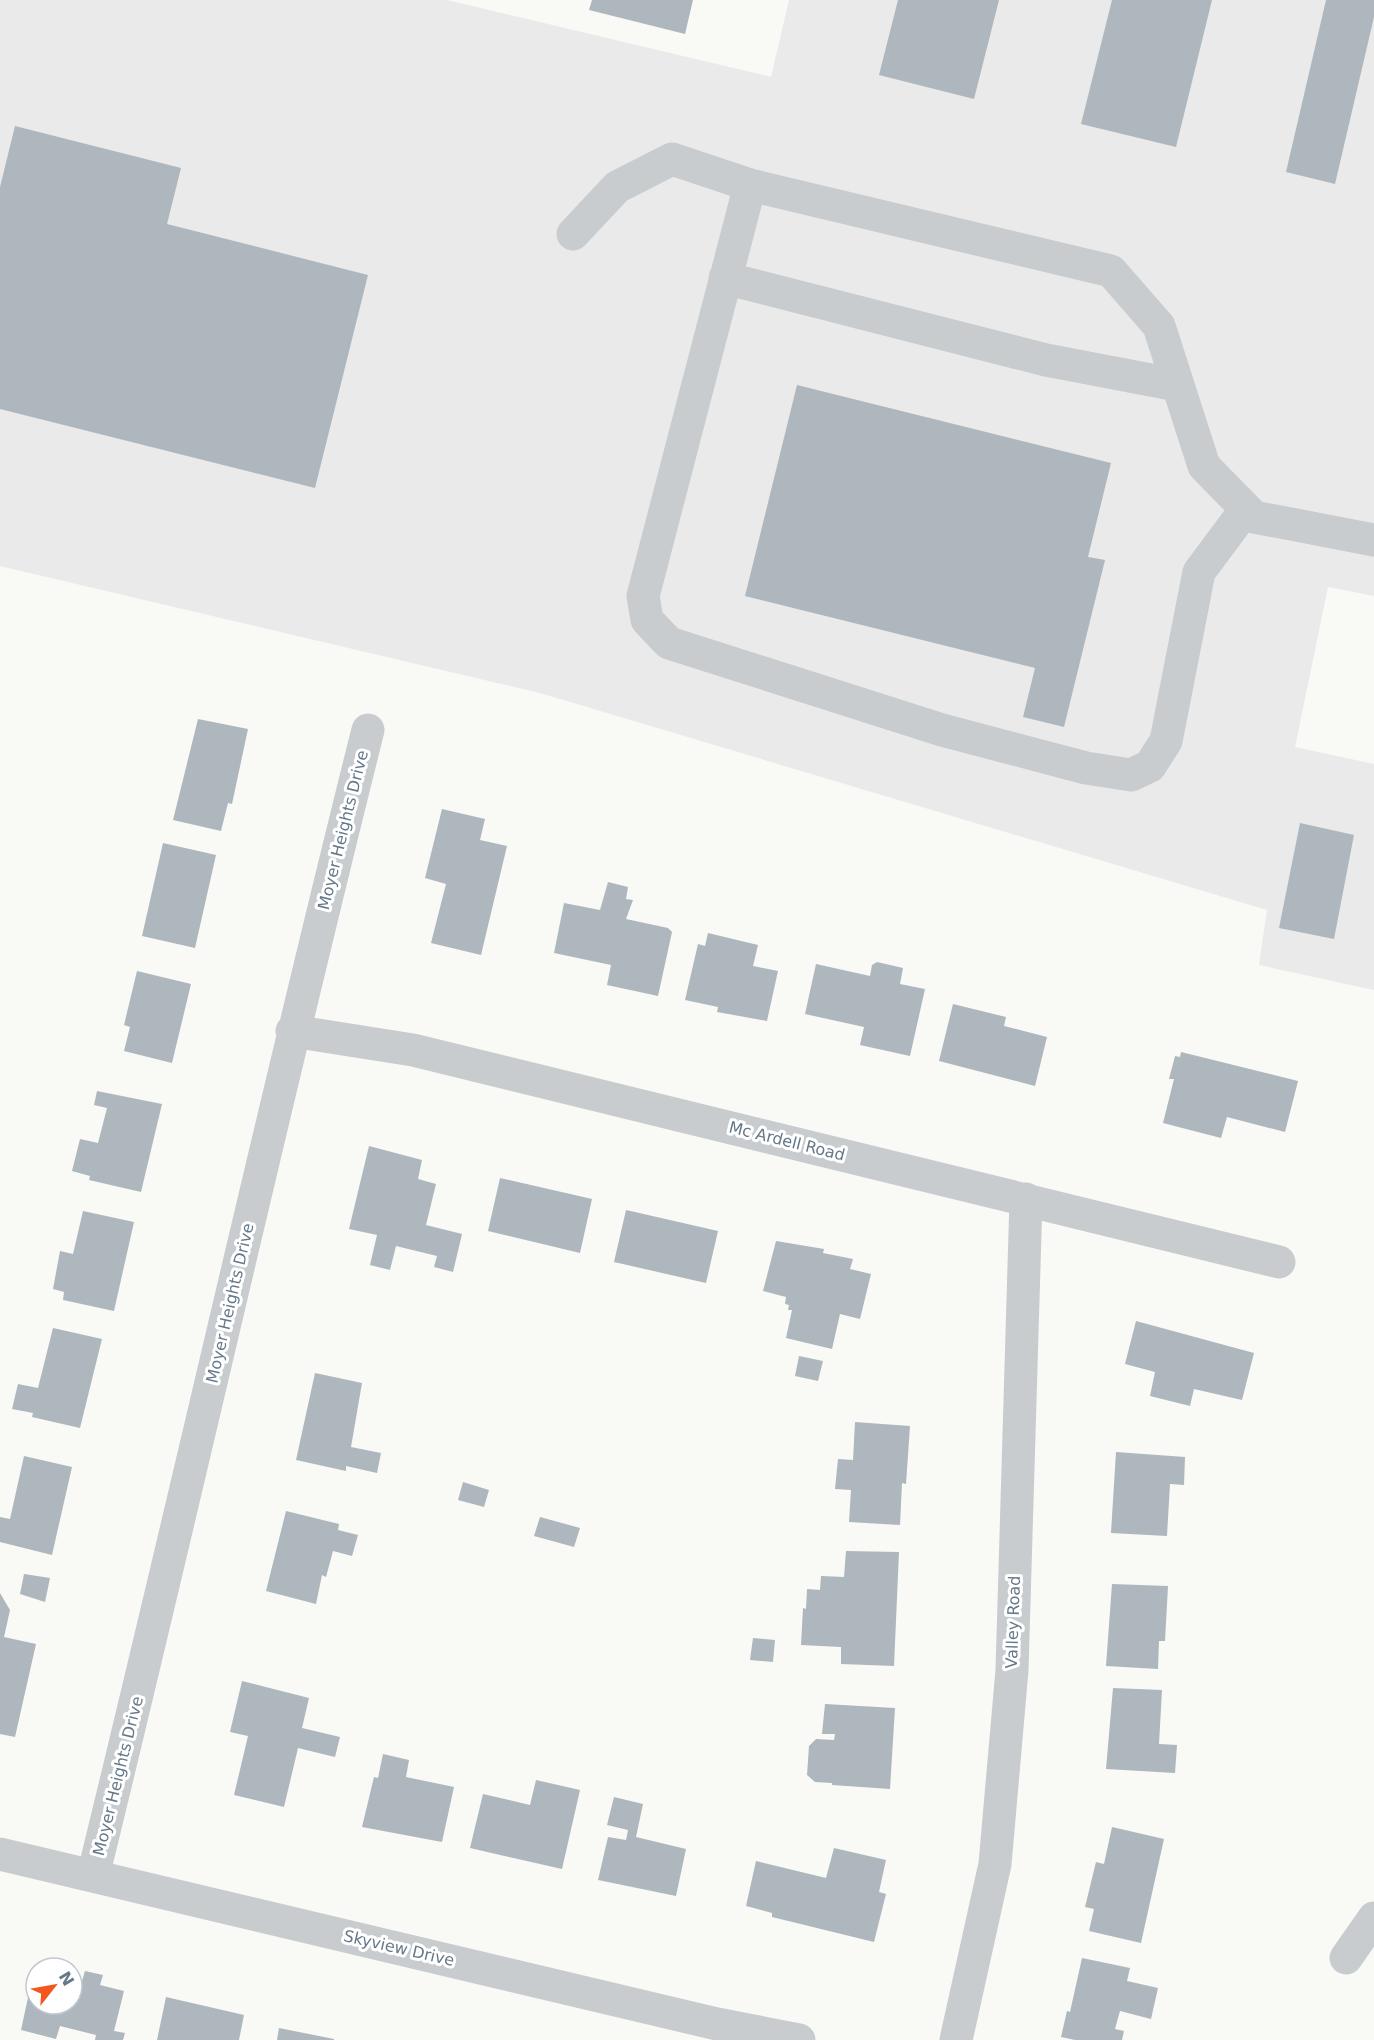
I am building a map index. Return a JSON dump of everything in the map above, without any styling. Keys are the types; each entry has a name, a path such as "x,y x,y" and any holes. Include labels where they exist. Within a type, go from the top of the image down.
{"street":[{"path":"573,234 617,187 672,159 750,185 1111,271 1159,326 1204,466 1246,509 1254,517 1374,540"},
{"path":"750,185 643,596 648,620 669,643 942,730 1086,768 1131,775 1150,766 1166,741 1199,572 1246,509"},
{"path":"725,278 1046,360 1178,385"},
{"name":"Moyer Heights Drive","path":"93,1876 175,1546 292,1030 369,730"},
{"name":"Mc Ardell Road","path":"292,1030 413,1050 1279,1262"},
{"name":"Valley Road","path":"956,2040 995,1864 1012,1670 1026,1199"},
{"name":"Skyview Drive","path":"0,1854 717,2024 799,2040"},
{"path":"1346,1958 1374,1918"}],"shaded area":[{"path":"0,0 447,0 771,77 789,0 1374,0 1374,596 1328,587 1295,747 1374,764 1374,990 1259,965 1267,910 540,693 0,566"}],"building":[{"path":"592,0 693,0 685,34 589,10"},
{"path":"898,0 999,0 974,99 879,75"},
{"path":"1112,0 1212,0 1176,147 1081,124"},
{"path":"1326,0 1374,0 1374,17 1335,184 1286,172"},
{"path":"15,126 181,168 167,224 368,275 315,488 0,409 0,187"},
{"path":"797,385 1111,463 1088,557 1105,560 1064,727 1023,717 1035,668 745,596"},
{"path":"198,719 248,729 232,804 228,803 221,831 173,820"},
{"path":"442,809 485,819 480,840 507,846 481,955 431,943 446,884 425,878"},
{"path":"1300,823 1354,835 1334,939 1279,928"},
{"path":"163,843 216,855 195,948 142,936"},
{"path":"608,882 628,887 626,899 633,900 626,919 668,928 672,932 658,996 607,985 611,965 554,953 564,903 600,910"},
{"path":"708,933 758,945 753,966 778,971 767,1021 717,1012 718,1007 685,1000 698,944 705,946"},
{"path":"877,962 903,968 900,984 925,989 910,1056 860,1045 864,1027 805,1014 816,964 870,976 872,965"},
{"path":"137,971 191,984 172,1063 124,1051 130,1027 124,1025"},
{"path":"953,1004 1006,1017 1004,1026 1047,1037 1035,1086 939,1061"},
{"path":"1181,1052 1298,1081 1285,1132 1227,1117 1221,1138 1163,1123 1174,1079 1169,1079 1175,1056 1180,1057"},
{"path":"97,1091 162,1104 141,1192 89,1180 90,1176 72,1171 80,1139 98,1143 107,1108 94,1105"},
{"path":"369,1146 422,1160 418,1179 436,1184 426,1225 462,1234 453,1272 434,1267 437,1256 396,1246 390,1270 370,1265 377,1235 349,1229"},
{"path":"500,1178 592,1199 580,1253 488,1231"},
{"path":"626,1210 718,1231 706,1283 614,1262"},
{"path":"83,1211 134,1222 114,1311 63,1300 64,1292 53,1289 60,1251 73,1254"},
{"path":"776,1241 824,1249 823,1253 853,1259 850,1269 871,1274 860,1319 840,1314 832,1349 786,1338 792,1310 788,1310 789,1305 785,1304 786,1297 763,1291"},
{"path":"1136,1321 1254,1353 1242,1400 1194,1389 1190,1406 1150,1396 1155,1372 1125,1364"},
{"path":"53,1328 102,1339 80,1428 32,1417 33,1413 12,1409 18,1384 38,1388"},
{"path":"799,1356 823,1361 818,1381 795,1376"},
{"path":"315,1373 362,1383 351,1447 381,1453 377,1473 346,1466 346,1471 296,1460"},
{"path":"855,1422 910,1426 906,1484 902,1483 900,1525 849,1522 851,1490 835,1489 838,1459 853,1460"},
{"path":"1116,1452 1185,1457 1184,1485 1170,1484 1167,1536 1111,1533"},
{"path":"24,1456 72,1467 52,1555 0,1542 0,1517 10,1519"},
{"path":"463,1482 489,1490 484,1507 458,1500"},
{"path":"286,1511 339,1524 338,1530 358,1535 352,1556 333,1551 326,1577 322,1575 316,1604 266,1591"},
{"path":"540,1517 580,1528 574,1547 534,1536"},
{"path":"846,1551 899,1552 894,1666 841,1664 841,1647 801,1645 803,1608 806,1609 807,1589 820,1590 821,1576 844,1577"},
{"path":"24,1574 50,1578 45,1602 20,1594"},
{"path":"1112,1584 1168,1586 1165,1641 1159,1641 1158,1669 1106,1666"},
{"path":"0,1593 10,1610 4,1637 36,1644 15,1737 0,1734"},
{"path":"753,1638 775,1640 773,1662 750,1660"},
{"path":"242,1681 309,1698 302,1728 340,1737 335,1757 298,1748 284,1807 234,1795 248,1736 230,1732"},
{"path":"1113,1688 1162,1690 1159,1744 1177,1745 1175,1773 1106,1769"},
{"path":"825,1704 895,1708 890,1789 832,1785 832,1783 815,1782 807,1775 809,1746 816,1739 834,1740 835,1734 822,1734"},
{"path":"383,1754 409,1760 406,1777 454,1787 442,1842 362,1827 374,1777 378,1778"},
{"path":"536,1780 580,1790 562,1869 470,1848 483,1794 530,1805"},
{"path":"614,1797 643,1804 636,1837 686,1849 676,1896 598,1880 608,1837 626,1840 628,1830 607,1825"},
{"path":"1112,1827 1164,1839 1141,1943 1089,1931 1094,1909 1085,1907 1096,1862 1104,1864"},
{"path":"834,1848 886,1860 879,1892 886,1894 874,1942 772,1917 772,1913 746,1906 756,1861 826,1878"},
{"path":"1082,1958 1130,1968 1127,1981 1158,1988 1151,2019 1120,2011 1115,2029 1124,2031 1122,2040 1075,2040 1061,2037 1067,2011 1070,2012"},
{"path":"85,1971 103,1975 100,1985 124,1991 114,2031 125,2033 123,2040 95,2040 96,2035 60,2026 56,2039 21,2030 24,2016 84,2016"},
{"path":"166,1997 244,2015 239,2040 157,2040"},
{"path":"279,2028 334,2039 334,2040 277,2040"}]}
